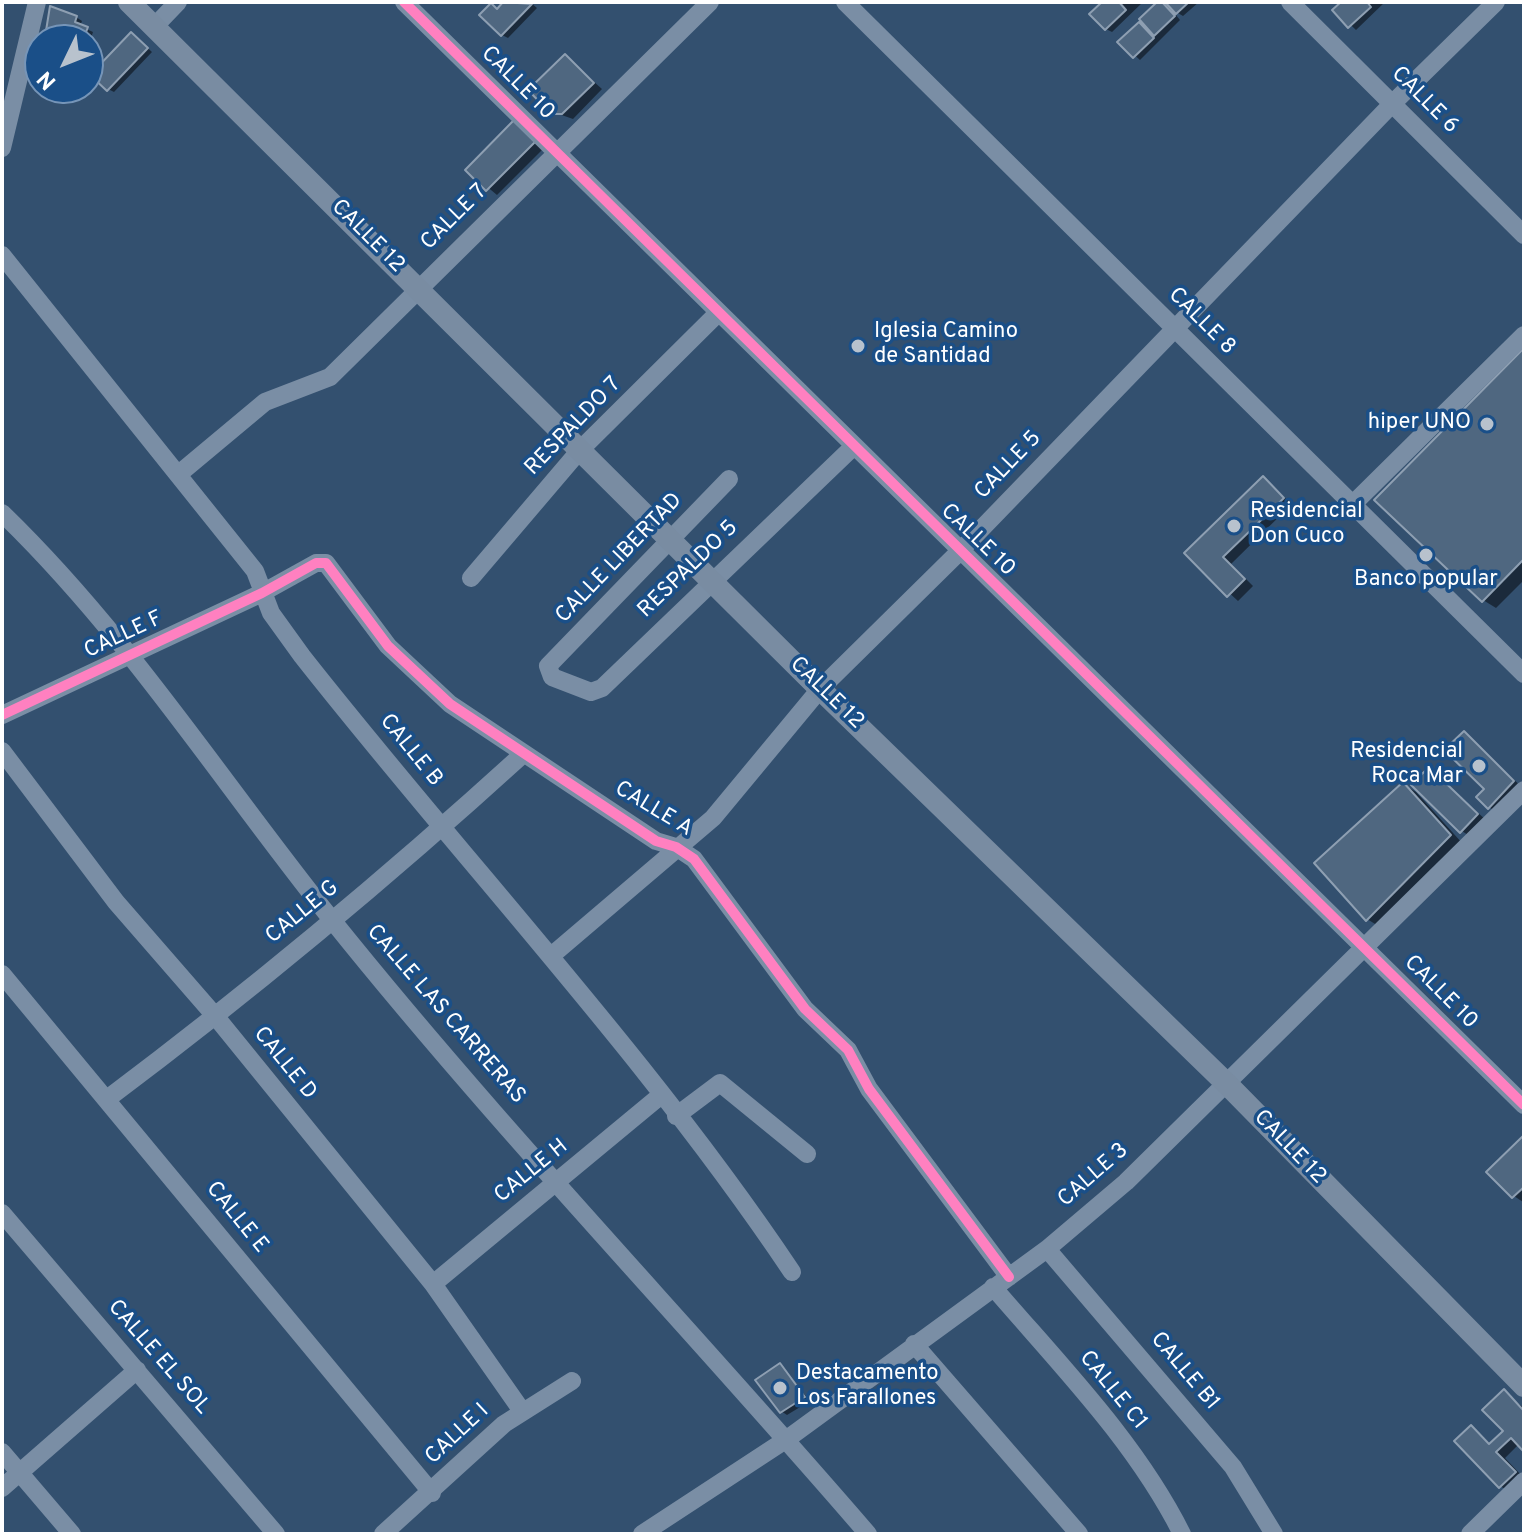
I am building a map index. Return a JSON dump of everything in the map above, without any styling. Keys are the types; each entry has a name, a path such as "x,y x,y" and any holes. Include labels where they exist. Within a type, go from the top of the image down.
{"main road":[{"name":"CALLE 12","path":"129,2 820,689 1227,1084 1524,1386"}],"street":[{"path":"2,148 37,2"},
{"path":"154,27 178,2"},
{"name":"CALLE 10","path":"404,2 959,552 1524,1105"},
{"name":"CALLE 7","path":"180,473 265,402 330,377 710,2"},
{"name":"CALLE 8","path":"845,2 1524,674"},
{"name":"CALLE 6","path":"1290,2 1524,235"},
{"name":"CALLE 5","path":"551,956 713,818 820,689 959,552 1393,103 1496,2"},
{"name":"CALLE B","path":"2,255 180,473 255,571 271,613 297,649 551,956 751,1212 792,1272"},
{"name":"RESPALDO 7","path":"471,578 580,450 718,313"},
{"path":"1352,505 1524,335"},
{"name":"RESPALDO 5","path":"550,672 552,677 597,691 853,447"},
{"name":"CALLE LIBERTAD","path":"550,672 548,666 729,479"},
{"name":"CALLE LAS CARRERAS","path":"2,513 59,571 132,654 331,920 868,1534"},
{"name":"CALLE A","path":"262,593 316,563 326,563 388,646 450,704 522,755 656,841 676,847 697,861 805,1009 848,1050 869,1089 1001,1282"},
{"name":"CALLE F","path":"2,715 262,593"},
{"name":"CALLE D","path":"2,751 116,902 216,1017 433,1284 522,1411"},
{"name":"CALLE G","path":"107,1099 216,1017 442,828 522,755"},
{"name":"CALLE 3","path":"642,1534 664,1527 1047,1249 1126,1182 1367,949 1524,790"},
{"name":"CALLE E","path":"2,974 432,1493"},
{"path":"676,1116 720,1083 807,1154"},
{"name":"CALLE H","path":"433,1284 660,1096"},
{"name":"CALLE EL SOL","path":"2,1213 276,1534"},
{"name":"CALLE B1","path":"1047,1249 1233,1467 1274,1534"},
{"name":"CALLE C1","path":"1001,1282 1162,1493 1182,1534"},
{"path":"914,1344 1079,1534"},
{"path":"2,1488 137,1370"},
{"name":"CALLE I","path":"383,1534 522,1411 572,1381"},
{"path":"2,1452 72,1534"},
{"path":"1470,1534 1524,1481"}],"building":[{"path":"503,2 532,4 501,36 479,15 491,3 497,9"},
{"path":"1102,2 1119,2 1126,10 1105,30 1089,14"},
{"path":"1157,2 1162,2 1175,16 1154,36 1139,19"},
{"path":"1165,2 1189,2 1176,14"},
{"path":"1341,2 1367,2 1371,7 1348,28 1332,10"},
{"path":"50,6 77,16 75,22 80,24 47,24"},
{"path":"1139,22 1154,38 1133,58 1117,42"},
{"path":"131,32 148,48 107,91 104,88 104,60"},
{"path":"565,54 594,83 562,114 551,114 528,90"},
{"path":"514,120 536,141 486,191 465,170"},
{"name":"hiper UNO","path":"1524,348 1524,559 1482,602 1374,500"},
{"name":"Residencial Don Cuco","path":"1263,476 1284,498 1223,557 1245,579 1227,597 1184,553"},
{"name":"Residencial Roca Mar","path":"1464,731 1514,781 1488,809 1476,797 1484,789 1444,750"},
{"path":"1429,767 1478,814 1460,833 1411,785"},
{"path":"1403,782 1451,835 1366,921 1314,863"},
{"path":"1524,1135 1524,1187 1512,1198 1486,1172"},
{"name":"Destacamento Los Farallones","path":"780,1363 805,1397 780,1413 755,1380"},
{"path":"1504,1389 1524,1411 1524,1452 1511,1438 1496,1452 1516,1472 1499,1488 1454,1441 1471,1425 1489,1444 1503,1431 1482,1410"}],"cycle path":[{"path":"404,2 1524,1105"},
{"path":"2,715 262,593 316,563 326,563 388,646 450,704 656,841 676,847 694,859 805,1009 848,1050 869,1089 1009,1277"}],"place":[{"name":"Iglesia Camino de Santidad","path":"858,346"},
{"name":"hiper UNO","path":"1487,424"},
{"name":"Residencial Don Cuco","path":"1234,526"},
{"name":"Banco popular","path":"1426,555"},
{"name":"Residencial Roca Mar","path":"1479,766"},
{"name":"Destacamento Los Farallones","path":"780,1388"}]}
